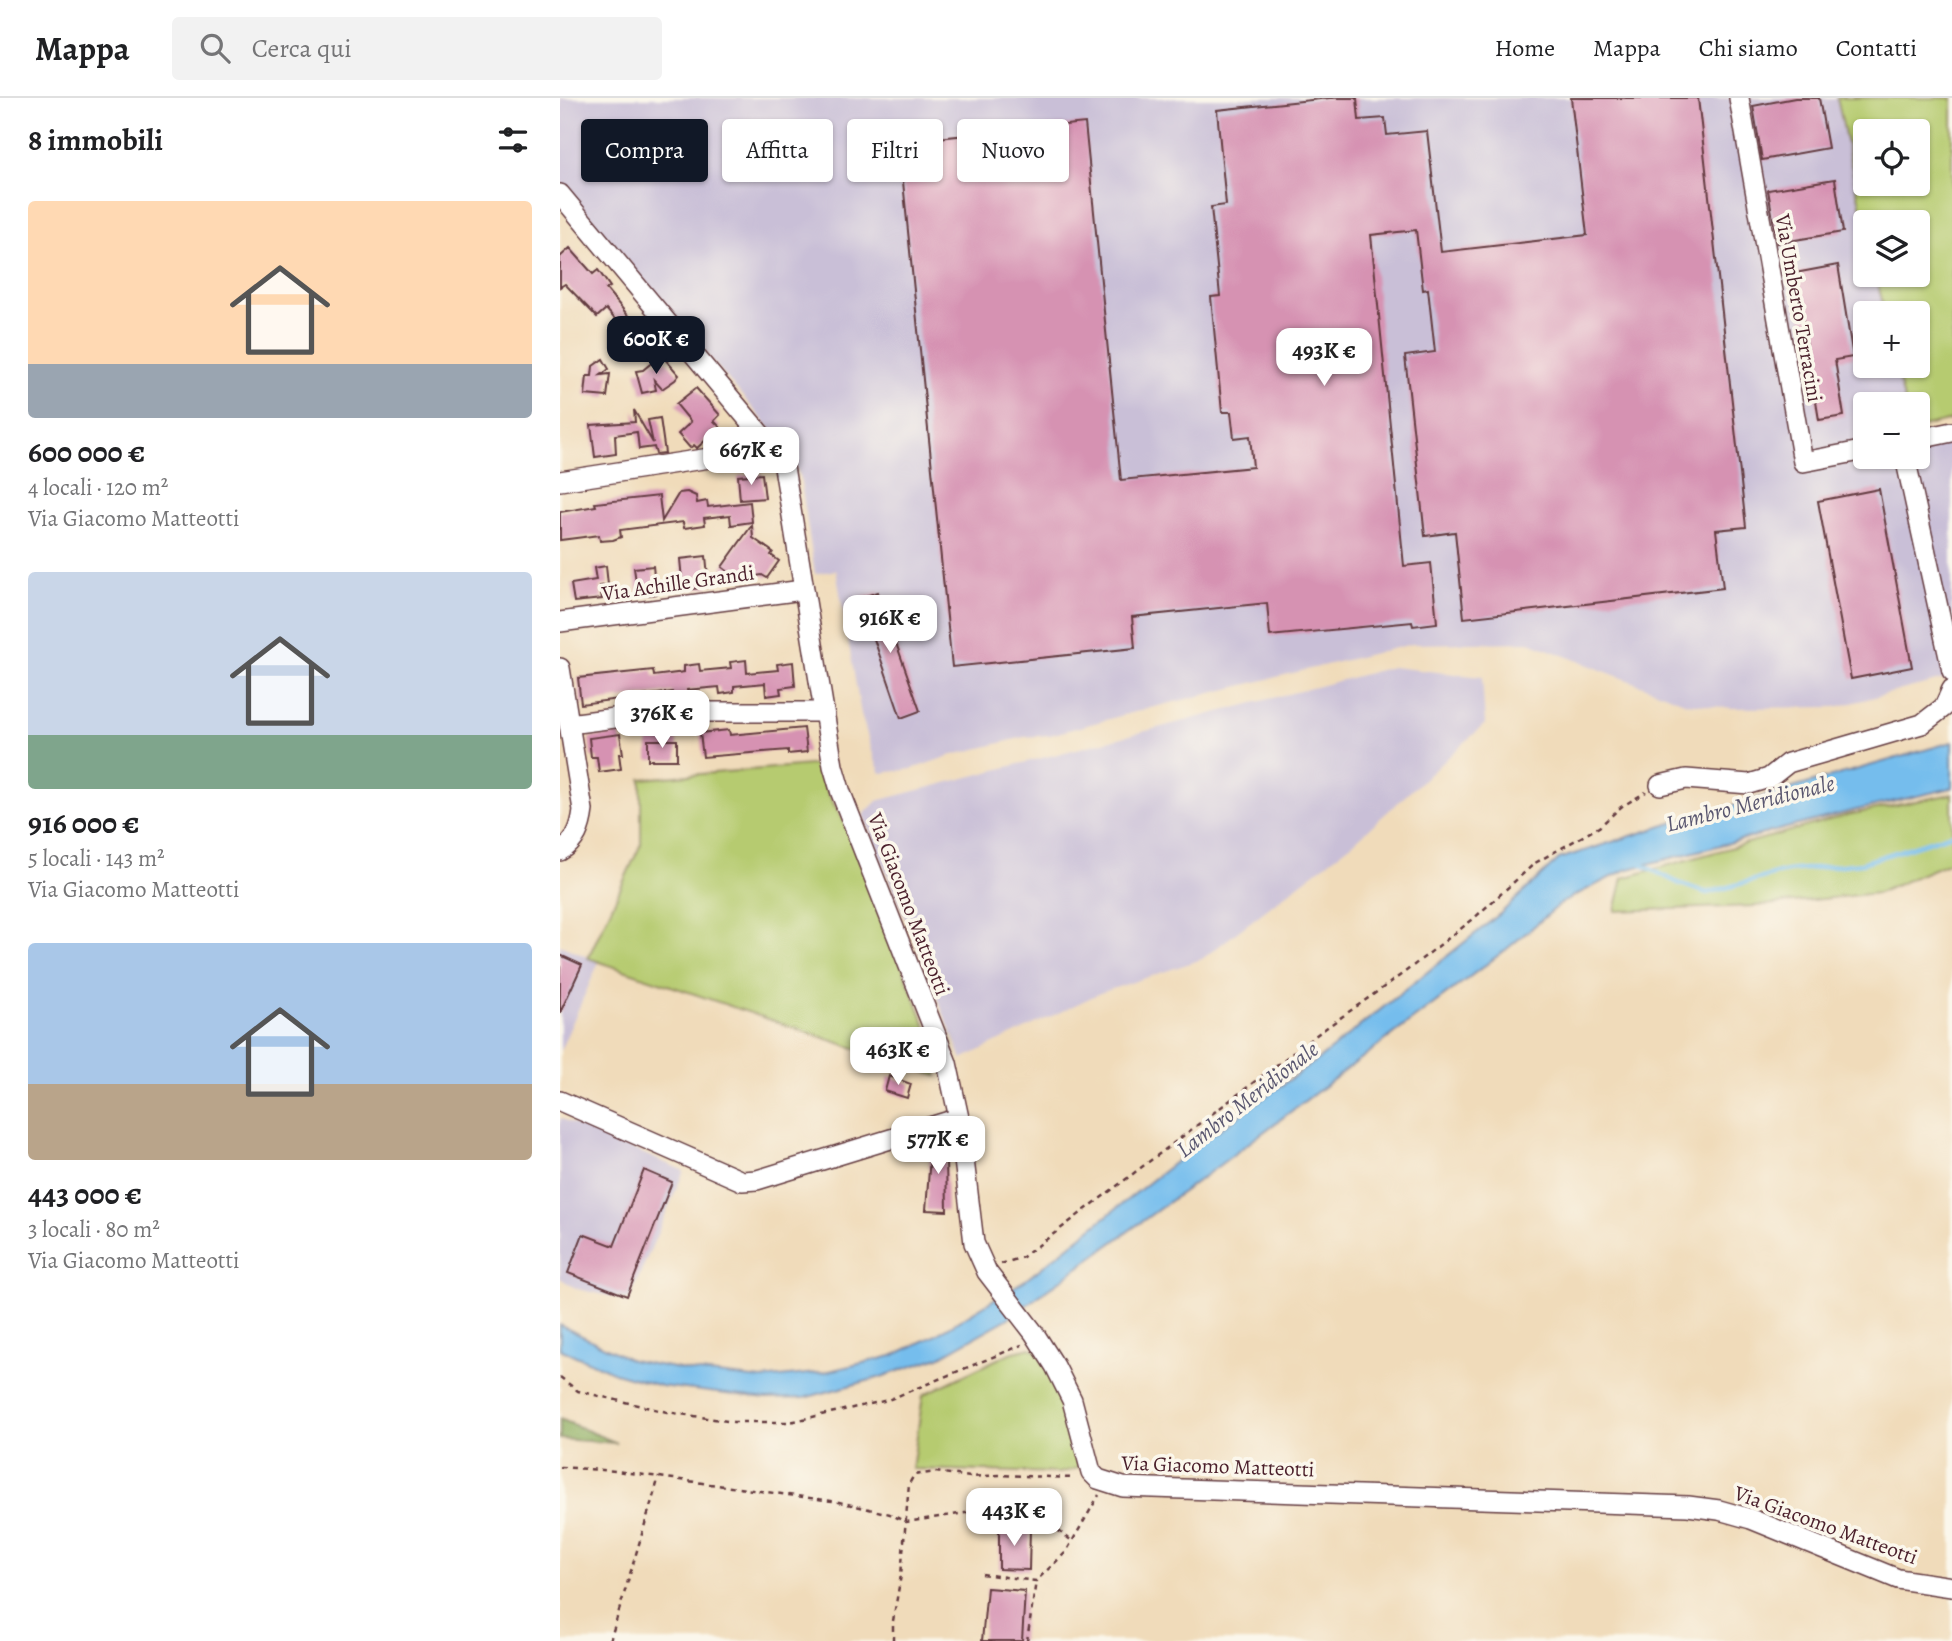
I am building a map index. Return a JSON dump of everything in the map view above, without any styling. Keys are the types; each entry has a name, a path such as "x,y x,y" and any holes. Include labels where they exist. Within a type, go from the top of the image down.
{"street":[{"name":"Via Umberto Terracini","path":"1739,98 1803,462 1853,452"},
{"name":"Via Giacomo Matteotti","path":"560,194 767,442 784,467 833,766 841,793 947,1063 959,1118 974,1243 1000,1291 1055,1366 1072,1400 1091,1472 1102,1481 1123,1487 1689,1506 1719,1510 1751,1519 1898,1579 1952,1587"},
{"path":"1930,437 1952,432"},
{"path":"560,481 755,451 767,442"},
{"path":"1908,469 1952,671"},
{"name":"Via Achille Grandi","path":"560,622 803,590"},
{"path":"560,668 583,810 576,837 560,851"},
{"path":"1660,785 1686,779 1749,784 1769,778 1788,764 1922,724 1944,707 1952,689"},
{"path":"569,723 660,712 824,712"},
{"path":"560,1101 742,1181 757,1180 959,1118"}],"path":[{"path":"984,1264 1001,1264 1023,1257 1319,1033 1405,972 1472,920 1535,863 1599,827 1621,807 1660,785"},
{"path":"560,1377 578,1391 667,1412 733,1422 790,1422 888,1400 1014,1346 1039,1342"},
{"path":"560,1467 659,1477 839,1502 890,1514 906,1522 998,1508 1028,1513 1073,1541"},
{"path":"893,1641 909,1484 914,1475 936,1472 970,1477 1031,1475 1102,1481 1066,1552 1036,1581 1027,1641"},
{"path":"610,1641 659,1477"},
{"path":"982,1574 1036,1581"}],"shaded area":[{"path":"560,98 1837,98 1853,172 1853,196 1858,196 1861,210 1853,210 1853,287 1879,287 1882,301 1853,301 1853,378 1899,378 1902,392 1853,392 1853,469 1930,469 1930,447 1952,443 1952,677 1836,707 1732,708 1687,703 1529,642 1412,644 1050,735 1024,737 949,756 912,769 881,773 861,714 836,570 815,574 800,476 785,446 560,182"},
{"path":"1392,667 1482,677 1485,724 1353,843 1202,959 1100,993 962,1059 863,815 877,801"},
{"path":"560,945 599,962 560,1051"},
{"path":"560,1118 684,1171 629,1300 577,1289 560,1278"}],"green space":[{"path":"1837,98 1952,98 1952,420 1930,425 1930,392 1902,392 1899,378 1930,378 1930,301 1882,301 1879,287 1930,287 1930,210 1861,210 1858,196 1930,196 1930,119 1853,119 1853,172"},
{"path":"822,764 825,788 846,826 937,1054 937,1076 588,958 641,844 641,779"},
{"path":"1952,794 1952,861 1878,893 1756,906 1615,911 1623,878 1847,815"},
{"path":"1030,1348 1041,1352 1068,1409 1077,1441 1078,1468 1060,1473 912,1469 923,1395 1010,1353"},
{"path":"560,1419 617,1443 560,1439"}],"water":[{"name":"Lambro Meridionale","path":"1952,742 1952,788 1625,870 1564,901 1508,948 1217,1167 1007,1319 939,1357 878,1378 804,1398 766,1399 661,1386 615,1373 560,1349 560,1325 631,1360 690,1371 762,1379 825,1372 892,1356 934,1336 1027,1279 1189,1151 1320,1058 1501,913 1559,859 1672,823"}],"building":[{"path":"1330,98 1357,98 1359,120 1385,118 1387,135 1427,131 1441,252 1587,235 1571,98 1698,98 1746,527 1716,530 1723,588 1464,618 1455,532 1425,536 1405,356 1435,352 1428,289 1423,290 1416,230 1371,235 1404,566 1431,563 1437,623 1413,626 1412,622 1270,636 1267,603 1132,617 1135,648 952,667 903,182 943,182 943,138 957,136 957,182 1069,182 1069,125 1085,123 1121,480 1253,467 1250,436 1234,438 1231,412 1222,412 1211,297 1220,296 1211,207 1226,205 1217,110"},
{"path":"1795,98 1819,98 1828,148 1762,160 1753,106"},
{"path":"1835,179 1843,232 1777,243 1768,190"},
{"path":"570,248 593,274 598,270 610,287 606,289 635,324 639,321 651,333 628,352 612,334 622,327 606,309 597,317 565,284 560,287 560,257"},
{"path":"1838,265 1853,357 1835,360 1844,416 1819,420 1795,273"},
{"path":"664,358 679,375 662,389 654,380 656,390 642,393 636,371"},
{"path":"603,359 609,369 601,375 610,374 607,397 585,395 587,376 592,376 593,366"},
{"path":"696,388 720,415 714,421 720,427 697,448 694,445 690,448 678,434 691,422 676,404"},
{"path":"634,410 653,443 648,420 660,418 665,453 656,454 654,447 639,449 637,432 615,435 616,454 595,457 591,425 635,422"},
{"path":"762,474 765,498 740,500 738,476"},
{"path":"1879,489 1912,667 1851,679 1818,501"},
{"path":"687,492 696,496 697,503 707,501 708,507 750,502 752,522 731,525 730,515 704,518 705,525 684,528 683,522 620,530 621,537 613,540 600,541 599,535 560,540 560,512 596,506 595,503 659,496 662,521 679,493"},
{"path":"752,525 753,538 773,552 771,555 779,561 767,578 762,575 743,578 741,581 722,567"},
{"path":"706,556 709,587 683,590 680,559"},
{"path":"606,566 608,585 600,586 602,599 574,602 571,584 596,580 594,568"},
{"path":"653,566 656,594 638,596 634,568"},
{"path":"878,592 920,711 901,718 860,598"},
{"path":"746,660 747,673 778,670 777,664 793,662 795,686 780,688 781,694 766,696 765,683 734,686 734,692 720,694 719,687 687,690 688,696 673,698 672,692 581,704 578,678 653,670 654,676 684,672 684,666 699,664 700,671 731,668 730,662"},
{"path":"804,728 807,752 788,754 788,750 703,757 700,733 729,730 730,735"},
{"path":"620,734 623,754 619,754 621,769 599,772 597,757 591,757 589,738"},
{"path":"648,740 677,740 677,760 648,760"},
{"path":"560,955 582,965 560,1013"},
{"path":"889,1076 911,1084 907,1098 885,1091"},
{"path":"949,1138 951,1158 946,1158 947,1211 926,1210 931,1143"},
{"path":"644,1170 672,1182 627,1296 568,1273 583,1234 614,1246"},
{"path":"999,1526 1030,1528 1029,1570 999,1569"},
{"path":"987,1588 1025,1591 1022,1641 982,1641"}],"waterway":[{"path":"1639,863 1678,883 1707,893 1787,871 1862,863 1952,834"}]}
